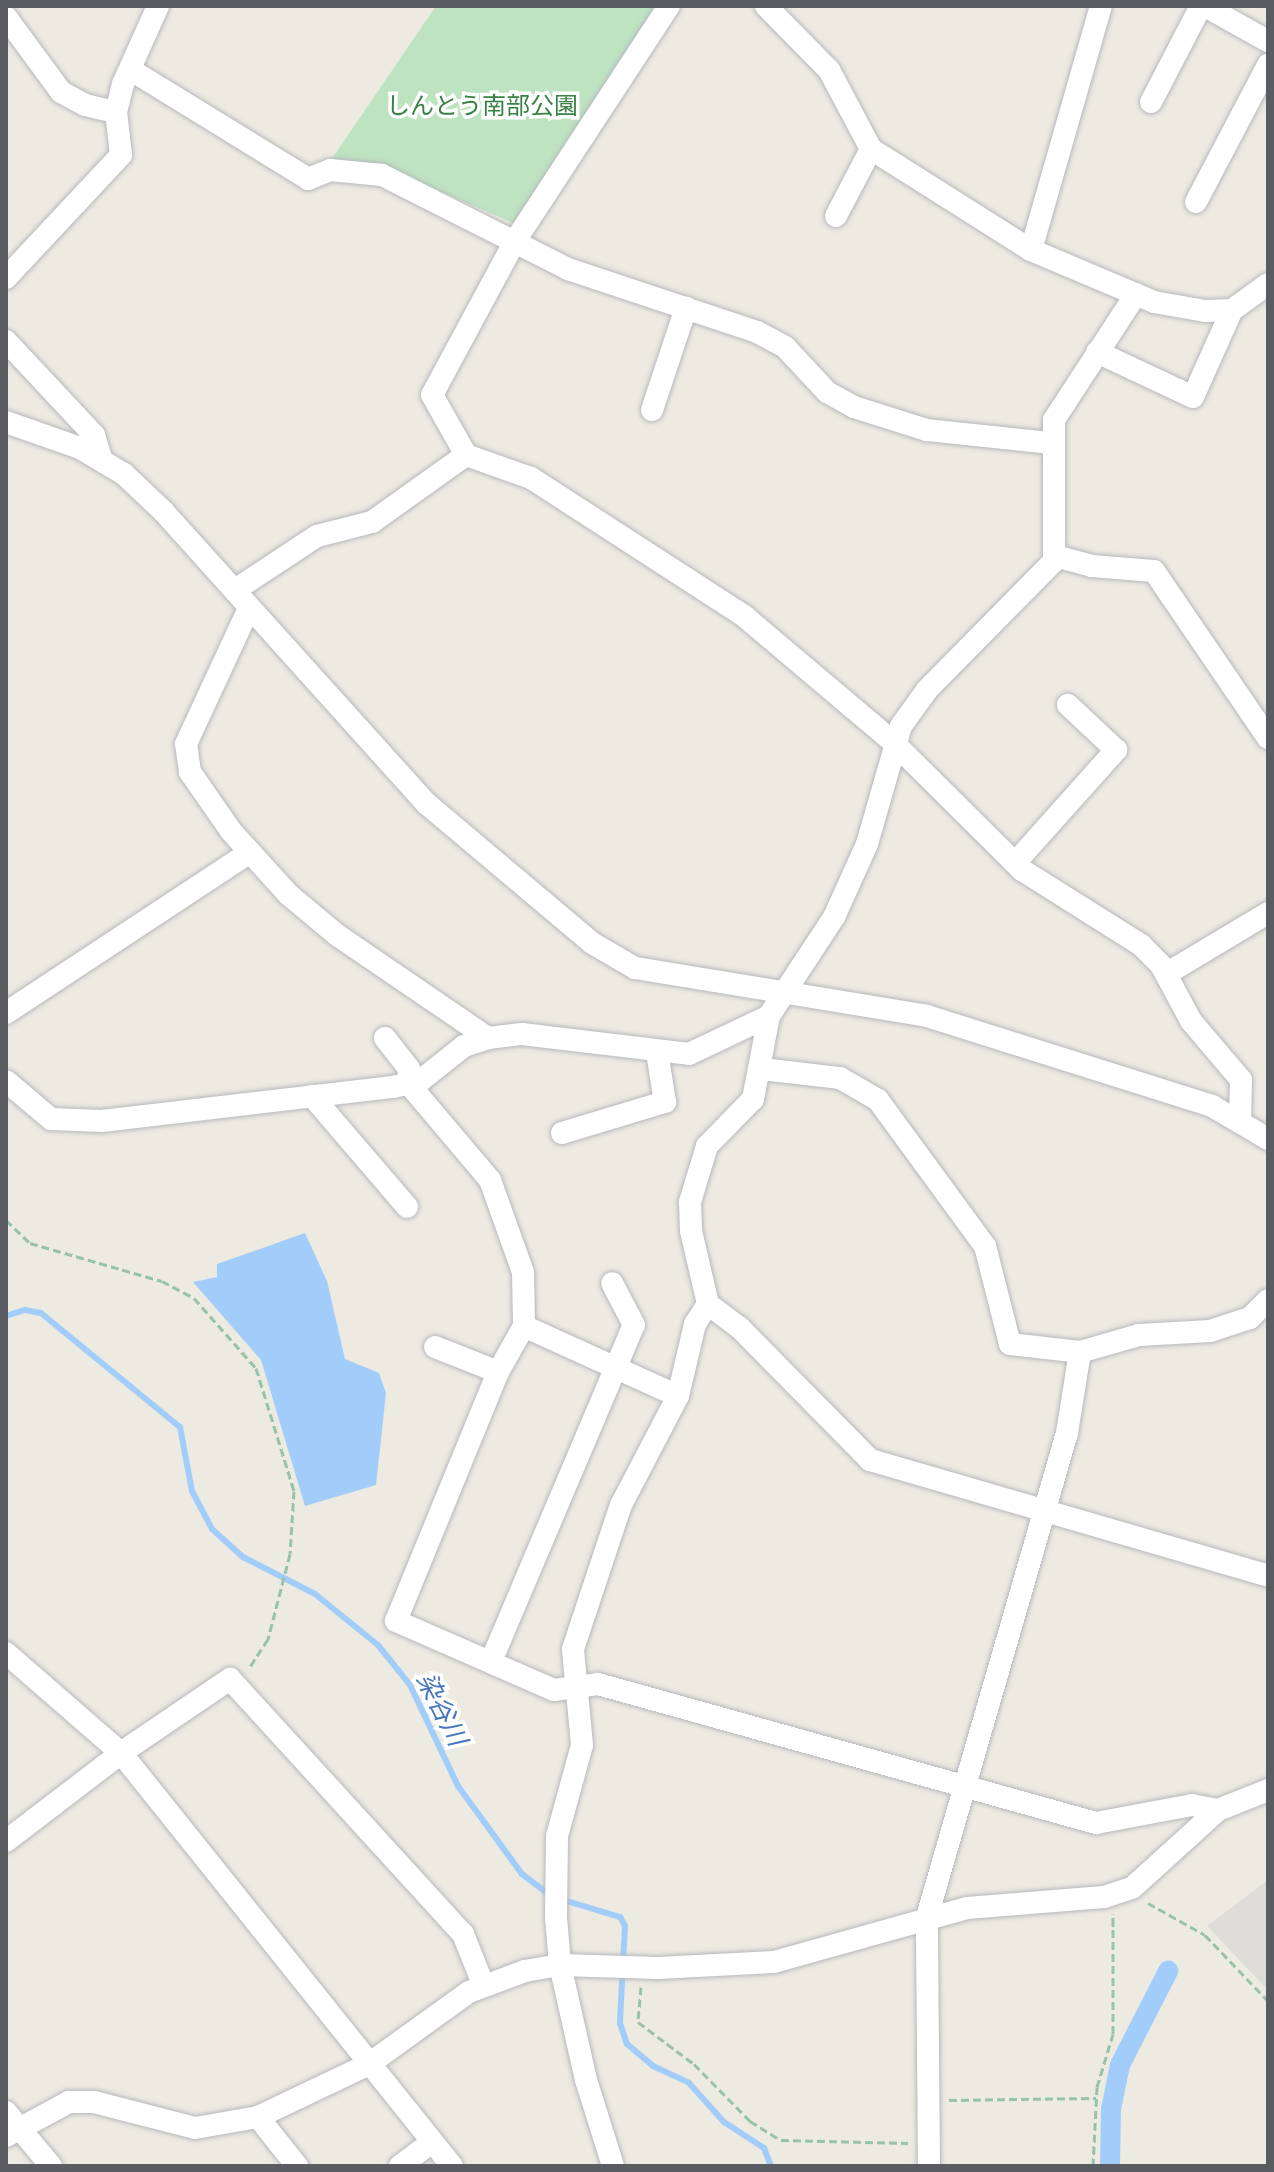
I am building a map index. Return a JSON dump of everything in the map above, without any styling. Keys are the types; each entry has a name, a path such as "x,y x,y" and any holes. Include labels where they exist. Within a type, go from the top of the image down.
{"street":[{"path":"9,268 121,155 116,112 158,6"},
{"path":"669,6 515,241 432,395 466,455 531,478 744,616 893,742 1015,863 1141,945 1166,974 1191,1021 1241,1080 1240,1122"},
{"path":"766,6 829,70 871,149 1031,250 1136,294 1205,311 1232,310"},
{"path":"1031,250 1101,6"},
{"path":"1151,102 1203,6 1268,41"},
{"path":"6,17 61,92 85,105 116,112"},
{"path":"1196,202 1268,65"},
{"path":"131,70 308,179 330,170 382,175 568,269 757,332 785,347 827,392 854,407 927,430 1050,443"},
{"path":"836,216 871,149"},
{"path":"1097,352 1193,397 1232,310 1268,284"},
{"path":"1136,294 1058,409 1050,443 1055,556 1041,578 927,690 893,742 861,856 834,917 769,1016 762,1069 753,1099 707,1146 696,1174 691,1231 708,1304 739,1327 870,1460 1268,1576"},
{"path":"652,410 686,308"},
{"path":"6,341 94,435 102,461"},
{"path":"6,422 102,461 163,511 427,804 592,943 635,968 927,1016 1212,1106 1268,1139"},
{"path":"466,455 372,522 317,536 242,599 186,744 190,772 250,852 289,895 337,935 488,1038"},
{"path":"1055,556 1092,566 1154,571 1268,738"},
{"path":"1015,863 1116,750 1068,705"},
{"path":"8,1007 250,852"},
{"path":"1166,974 1268,913"},
{"path":"6,1081 51,1119 68,1124 420,1081 464,1046 488,1038 522,1034 689,1054 769,1016"},
{"path":"385,1038 409,1069 408,1083 490,1180 523,1272 524,1326 498,1372 396,1621 492,1659 554,1690 598,1684 963,1789 1096,1823 1192,1805 1218,1810"},
{"path":"562,1133 665,1102 657,1052"},
{"path":"762,1069 840,1078 878,1100 985,1246 1010,1344 1080,1352 1139,1335 1210,1331 1250,1318 1268,1300"},
{"path":"312,1096 407,1207"},
{"path":"492,1659 634,1325 612,1283"},
{"path":"612,2165 586,2080 560,1965 557,1836 582,1745 573,1649 621,1505 678,1396 695,1324 708,1304"},
{"path":"524,1326 678,1396"},
{"path":"435,1347 498,1372"},
{"path":"929,2155 927,1917 1067,1433 1080,1352"},
{"path":"6,1653 121,1753 452,2166"},
{"path":"6,1841 121,1753 230,1679 463,1934 483,1984"},
{"path":"51,2166 10,2125 69,2102 94,2102 195,2128 258,2117 369,2064 483,1984 560,1965 645,1968 774,1962 927,1917 992,1905 1075,1902 1122,1891 1218,1810 1268,1790"},
{"path":"258,2117 297,2166"},
{"path":"400,2166 432,2142"}],"path":[{"path":"6,1220 30,1243 162,1281 194,1298 256,1368 294,1491 290,1554 256,1663 230,1679"},
{"path":"1093,2166 1096,2098 1113,2034 1122,1891 1205,1935 1268,2001"},
{"path":"645,1968 638,2022 694,2064 762,2128 794,2142 929,2155"},
{"path":"929,2100 1096,2098"}],"shaded area":[{"path":"1268,1880 1268,1990 1207,1926"}],"green space":[{"name":"しんとう南部公園","path":"436,6 660,6 518,225 388,169 331,160"}],"water":[{"path":"305,1233 327,1281 345,1359 379,1373 386,1393 376,1485 305,1506 261,1360 193,1282 217,1277 217,1264"}],"waterway":[{"name":"染谷川","path":"6,1316 25,1310 41,1313 180,1427 192,1491 212,1529 243,1557 315,1594 378,1645 410,1685 458,1786 522,1874 550,1895"},
{"name":"染谷川","path":"560,1899 620,1917 625,1926 620,2023 627,2044 653,2066 689,2083 724,2122 764,2148 771,2166"},
{"path":"1110,2166 1111,2109 1120,2065 1168,1971"}]}
